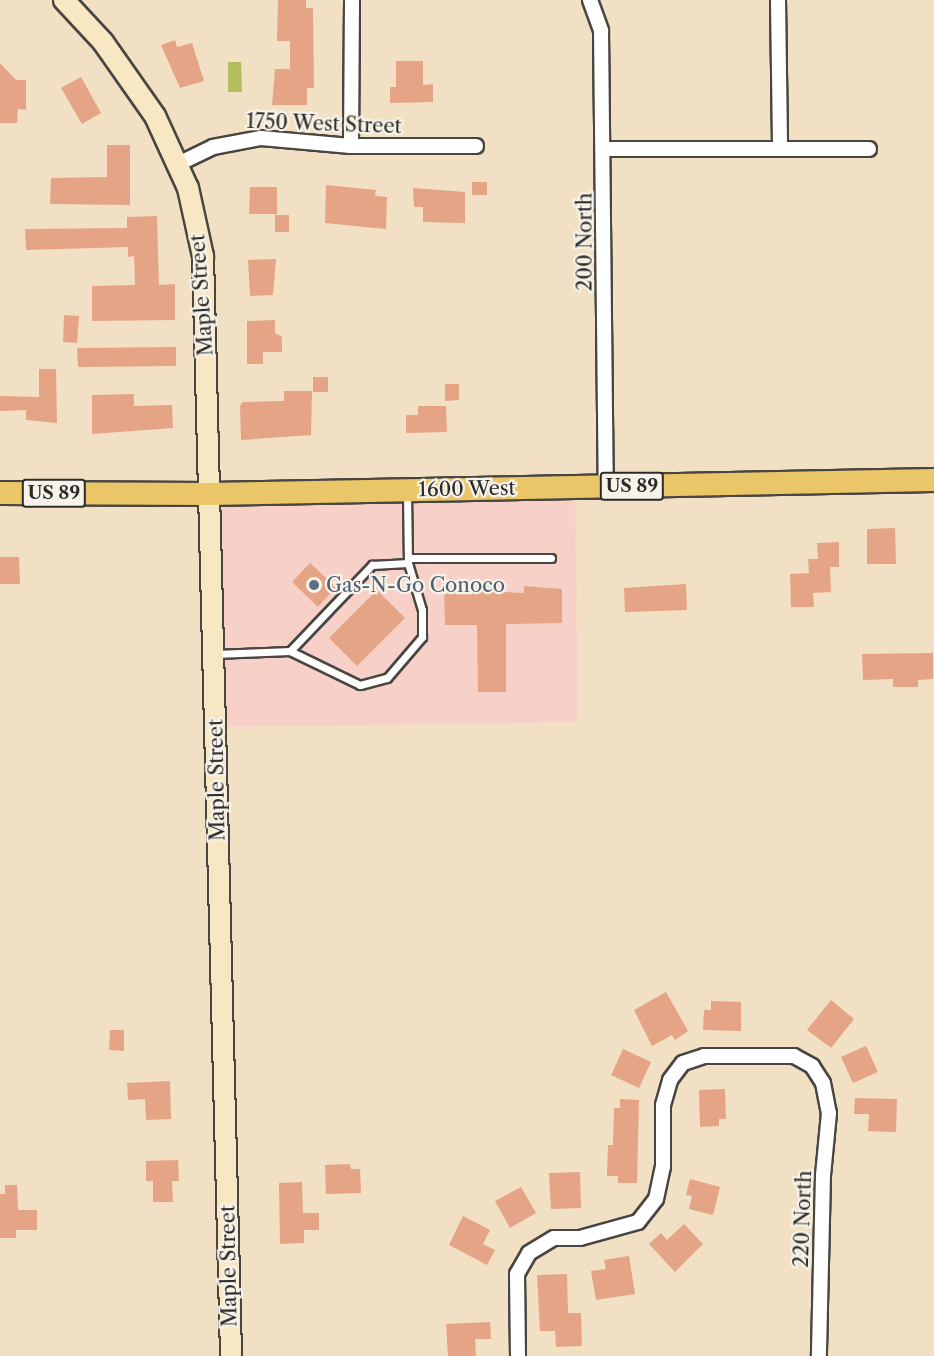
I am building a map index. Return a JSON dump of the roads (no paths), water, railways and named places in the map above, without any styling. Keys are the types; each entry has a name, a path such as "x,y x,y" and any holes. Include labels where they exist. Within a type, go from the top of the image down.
{"main road":[{"name":"Maple Street","path":"64,0 131,79 155,116 193,206 203,256 231,1356"},
{"name":"1600 West","path":"0,493 210,494 934,480"}],"street":[{"path":"351,146 352,0"},
{"name":"200 North","path":"590,0 601,31 606,486"},
{"path":"778,0 780,149"},
{"name":"1750 West Street","path":"176,165 213,147 261,138 351,146 476,146"},
{"path":"604,149 868,149"},
{"name":"220 North","path":"518,1356 517,1274 529,1253 554,1238 580,1238 638,1222 656,1199 663,1167 663,1104 670,1080 683,1063 704,1056 794,1056 812,1066 823,1083 829,1113 823,1175 819,1356"}],"lane":[{"path":"213,654 290,651 360,685 387,678 422,637 422,610 408,560 407,490"},
{"path":"290,651 372,565 408,560 551,558"}],"place":[{"name":"Gas-N-Go Conoco","path":"314,585"}]}
